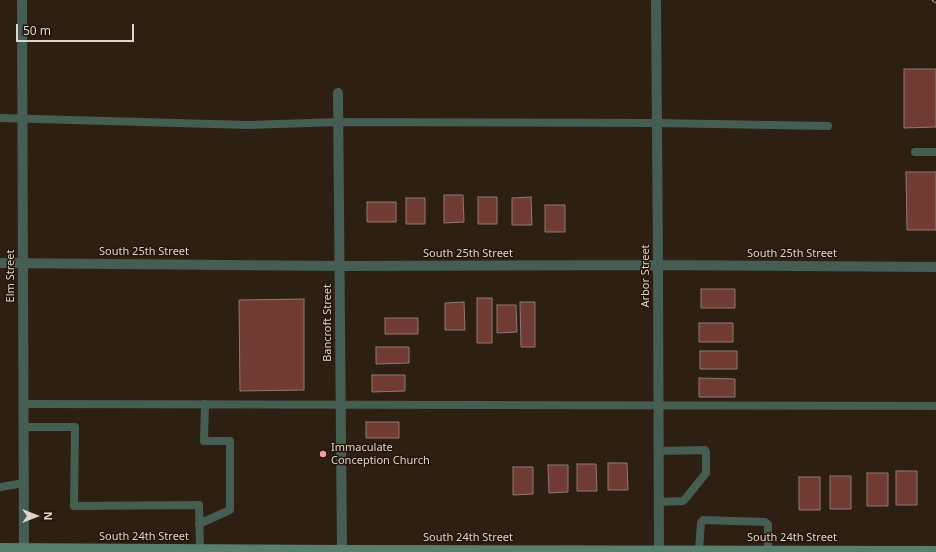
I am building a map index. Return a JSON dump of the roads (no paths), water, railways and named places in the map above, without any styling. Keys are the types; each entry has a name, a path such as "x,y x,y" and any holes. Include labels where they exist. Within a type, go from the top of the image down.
{"main road":[{"name":"South 24th Street","path":"0,548 24,550 936,551"}],"street":[{"name":"Elm Street","path":"22,0 24,550"},
{"name":"Arbor Street","path":"656,0 659,551"},
{"name":"Bancroft Street","path":"338,93 342,551"},
{"name":"South 25th Street","path":"0,263 340,266 658,265 936,267"}],"lane":[{"path":"0,118 248,124 339,122 657,122 828,126"},
{"path":"915,152 936,152"},
{"path":"23,404 936,406"},
{"path":"199,524 230,510 230,441 204,441 205,404"},
{"path":"24,427 75,427 74,506 199,505 200,549"},
{"path":"659,451 704,450 706,452 706,473 682,501 659,502"},
{"path":"0,487 24,483"},
{"path":"699,550 701,523 703,520 765,522 768,524 768,550"}],"place":[{"name":"Immaculate Conception Church","path":"323,454"}]}
